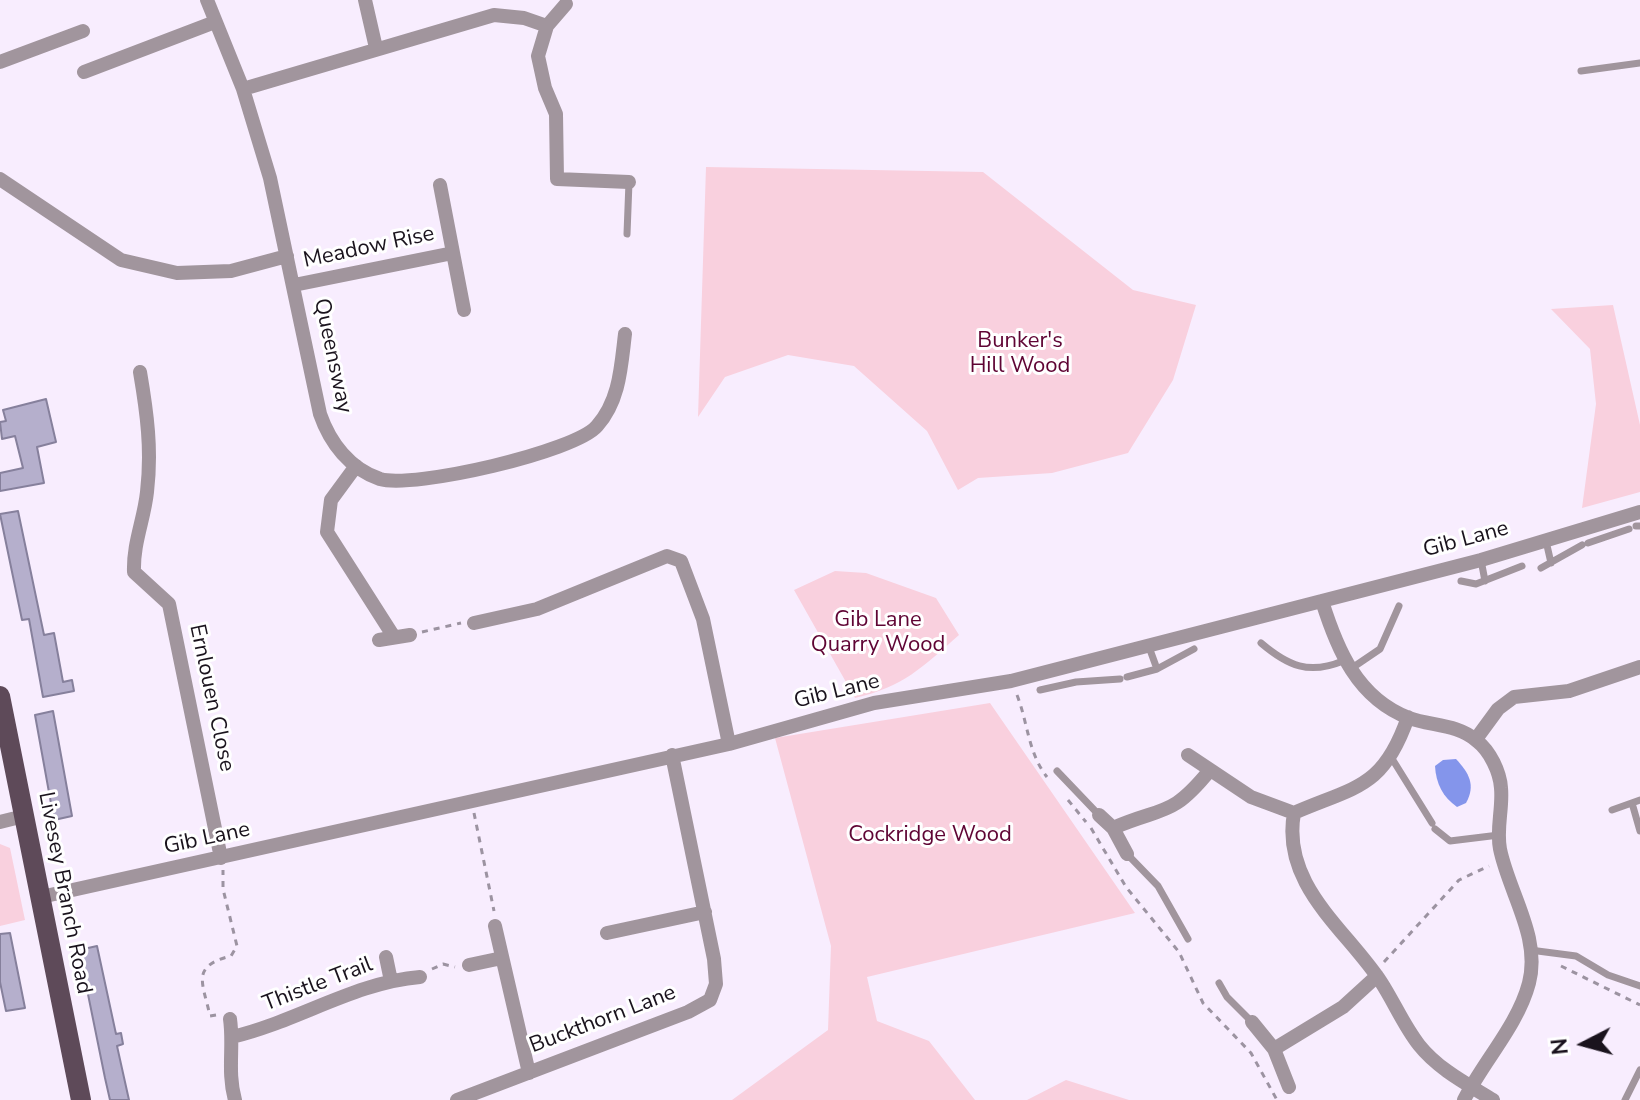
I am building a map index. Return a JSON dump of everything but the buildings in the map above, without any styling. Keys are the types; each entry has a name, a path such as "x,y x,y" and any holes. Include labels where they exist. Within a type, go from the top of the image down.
{"main road":[{"name":"Livesey Branch Road","path":"0,696 81,1100"}],"street":[{"name":"Queensway","path":"207,0 243,89 270,178 326,432 356,466 380,479 417,482 573,443 596,428 612,403 619,382 624,334"},
{"path":"365,0 376,48"},
{"path":"566,4 547,26 538,56 556,114 557,179 629,182"},
{"path":"243,89 494,15 524,18 547,26"},
{"path":"84,72 215,22"},
{"path":"0,62 83,31"},
{"path":"0,179 121,260 177,273 231,271 287,256"},
{"name":"Meadow Rise","path":"440,185 464,310"},
{"name":"Meadow Rise","path":"294,285 453,253"},
{"name":"Ernlouen Close","path":"140,372 151,439 147,495 133,547 134,572 169,604 221,858"},
{"path":"356,466 331,500 327,532 386,639 410,635"},
{"name":"Gib Lane","path":"41,897 729,744 874,703 1011,681 1481,560 1603,523 1636,523"},
{"path":"474,623 537,609 667,556 681,561 703,619 729,744"},
{"path":"1322,601 1346,666 1382,702 1408,717 1462,731 1476,739 1489,752 1501,787 1499,835 1513,895 1524,916 1531,966 1520,1004 1467,1093"},
{"path":"1476,739 1498,709 1514,697 1569,691 1640,667"},
{"path":"1188,755 1251,797 1294,813 1341,796 1373,778 1391,757 1408,717"},
{"name":"Buckthorn Lane","path":"457,1100 688,1012 710,1000 716,984 705,912 672,755"},
{"path":"1113,828 1174,808 1187,798 1210,770"},
{"path":"1294,813 1292,844 1316,901 1376,974 1420,1046 1467,1093 1493,1100"},
{"path":"1099,815 1113,828 1127,854"},
{"path":"0,822 24,816"},
{"path":"607,933 705,912"},
{"path":"495,926 529,1073"},
{"path":"386,957 391,981"},
{"path":"469,965 502,958"},
{"path":"1274,1049 1343,1007 1376,974"},
{"name":"Thistle Trail","path":"232,1037 274,1027 391,981 420,977"},
{"path":"230,1019 232,1037 229,1061 235,1100"},
{"path":"1252,1022 1274,1049 1291,1093"}],"lane":[{"path":"1581,71 1640,63"},
{"path":"627,234 629,182"},
{"path":"1603,523 1607,538"},
{"path":"1541,568 1585,544 1607,538 1636,523"},
{"path":"1546,541 1551,563"},
{"path":"1481,560 1485,581"},
{"path":"1461,581 1470,584 1485,581 1522,566"},
{"path":"1261,643 1276,656 1300,668 1346,666 1380,649 1399,606"},
{"path":"1149,647 1157,669"},
{"path":"1040,690 1124,678 1157,669 1194,649"},
{"path":"1091,661 1095,680"},
{"path":"1391,757 1433,826 1450,841 1499,835"},
{"path":"1057,771 1099,815"},
{"path":"1612,810 1636,802 1640,831"},
{"path":"1127,854 1158,886 1188,939"},
{"path":"1530,950 1576,956 1608,975 1640,986"},
{"path":"1219,983 1227,997 1252,1022"},
{"path":"1625,1100 1640,1070"}],"path":[{"path":"410,635 474,623"},
{"path":"1011,681 1026,717 1033,755 1050,780"},
{"path":"1066,797 1091,829 1126,887 1169,937 1210,1013 1257,1061 1277,1100"},
{"path":"471,802 495,926"},
{"path":"221,858 223,889 237,946 231,956 206,965 202,979 210,1016 228,1011 230,1019"},
{"path":"1376,974 1459,880 1476,870 1504,863"},
{"path":"420,977 437,965 463,969 469,965"},
{"path":"1531,966 1562,966 1640,1005"}],"green space":[{"name":"Bunker's Hill Wood","path":"706,167 983,172 1133,290 1196,305 1173,380 1128,453 1052,473 978,478 958,490 927,431 854,366 788,355 725,377 698,417"},
{"path":"1613,305 1640,425 1640,492 1582,508 1596,404 1590,349 1551,309"},
{"name":"Gib Lane Quarry Wood","path":"835,571 866,573 936,598 959,635 900,682 855,698 794,590"},
{"name":"Cockridge Wood","path":"990,703 1135,913 867,977 877,1021 929,1041 975,1100 732,1100 828,1030 831,946 775,738"},
{"path":"0,844 10,848 25,920 0,926"},
{"path":"1066,1080 1129,1100 1027,1100"}],"water":[{"path":"1456,759 1468,774 1471,785 1466,803 1457,807 1441,790 1435,766 1443,760"}]}
